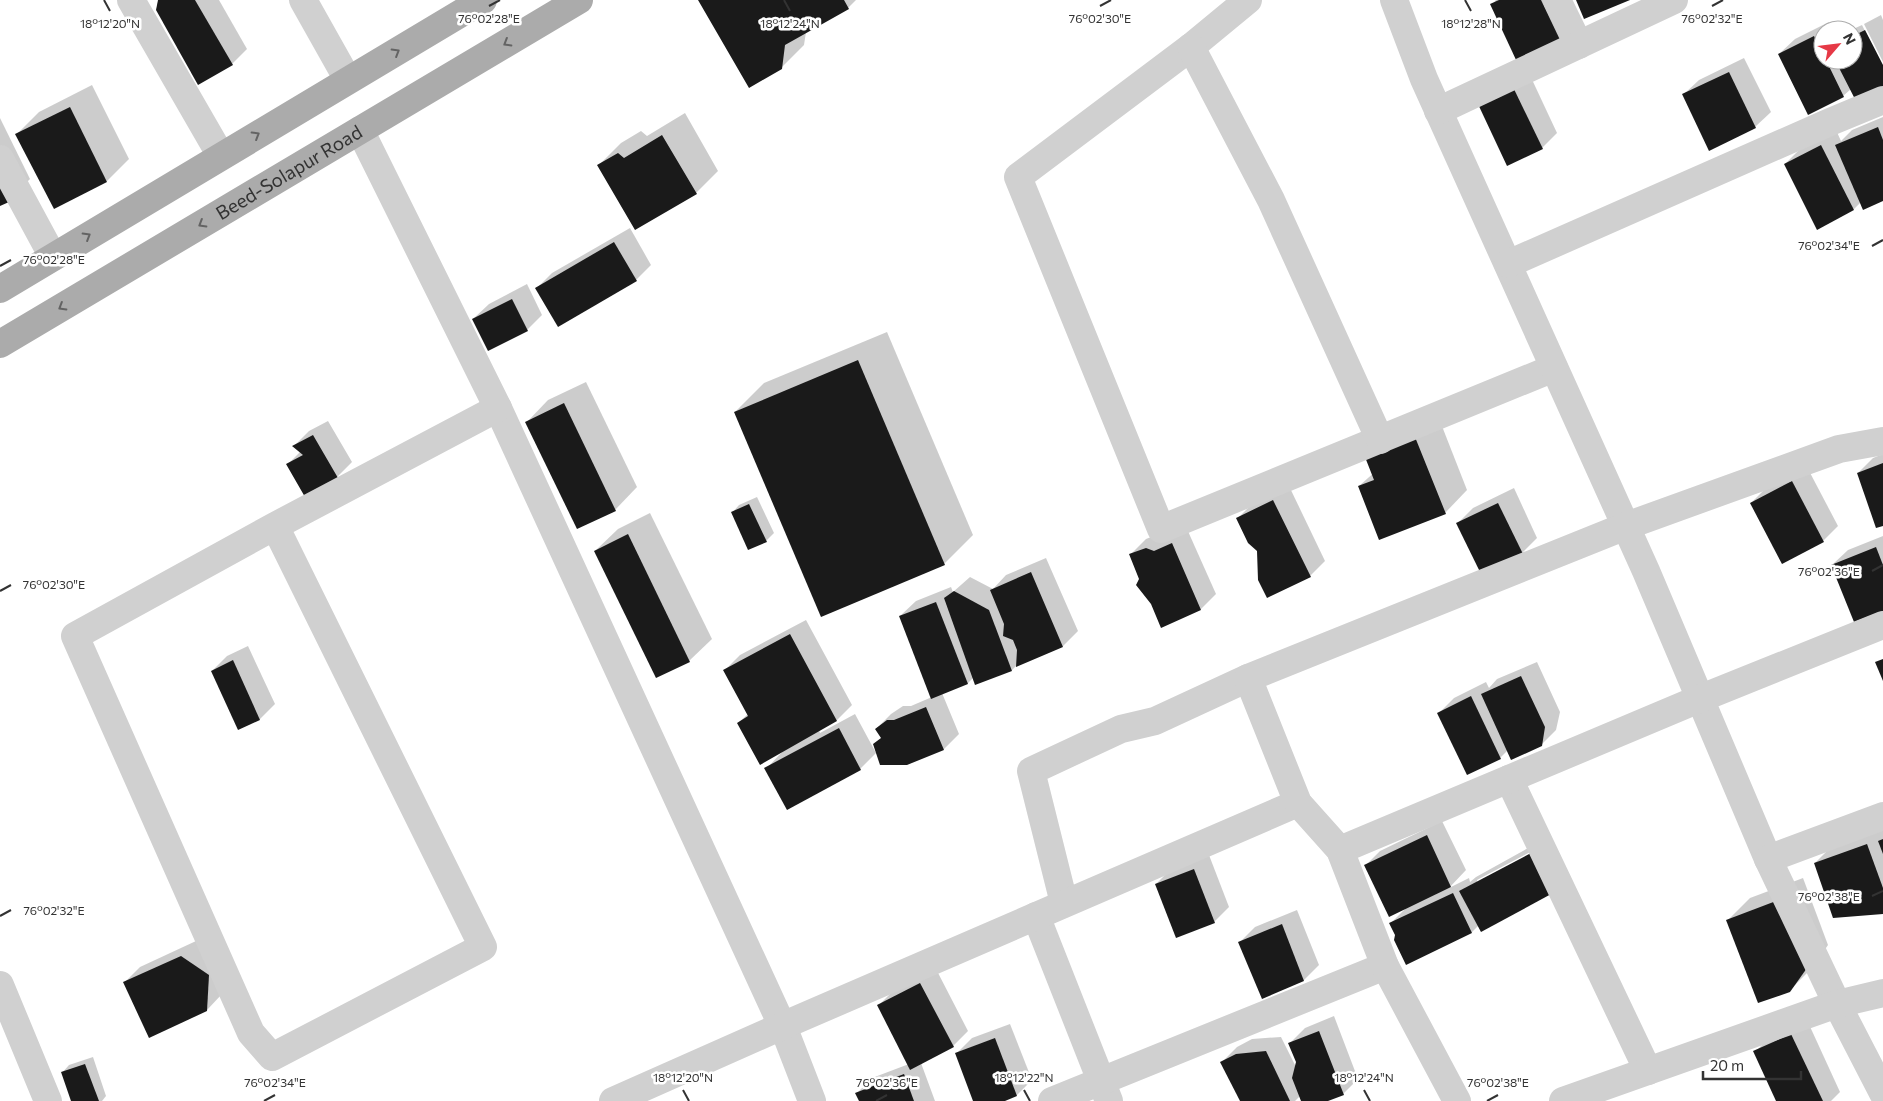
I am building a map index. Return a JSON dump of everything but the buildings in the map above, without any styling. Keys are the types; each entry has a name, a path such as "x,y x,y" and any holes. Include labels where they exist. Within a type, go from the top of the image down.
{"main road":[{"path":"0,289 484,0"},
{"name":"Beed-Solapur Road","path":"0,344 579,0"}],"street":[{"path":"131,0 221,156"},
{"path":"303,0 348,80"},
{"path":"1248,0 1191,47 1018,177 1161,529 1554,368"},
{"path":"1394,0 1424,79 1626,526 1768,859 1837,1004 1883,1093"},
{"path":"1557,0 1579,45"},
{"path":"1438,111 1674,0"},
{"path":"1191,47 1271,200 1380,440"},
{"path":"1508,264 1883,100"},
{"path":"360,130 498,408 782,1026 812,1101"},
{"path":"0,159 53,257"},
{"path":"275,526 483,947 272,1057 251,1033 75,636 275,526 498,408"},
{"path":"1064,904 1031,771 1121,729 1155,721 1248,678 1626,526 1838,449 1883,441"},
{"path":"1340,850 1699,699 1883,625"},
{"path":"1248,678 1298,803 1340,850 1385,966 1458,1101"},
{"path":"1509,779 1648,1071"},
{"path":"613,1101 1298,803"},
{"path":"1768,859 1883,816"},
{"path":"1036,916 1105,1091"},
{"path":"1052,1101 1105,1091 1385,966"},
{"path":"0,985 48,1101"},
{"path":"1563,1101 1837,1004 1883,993"}]}
